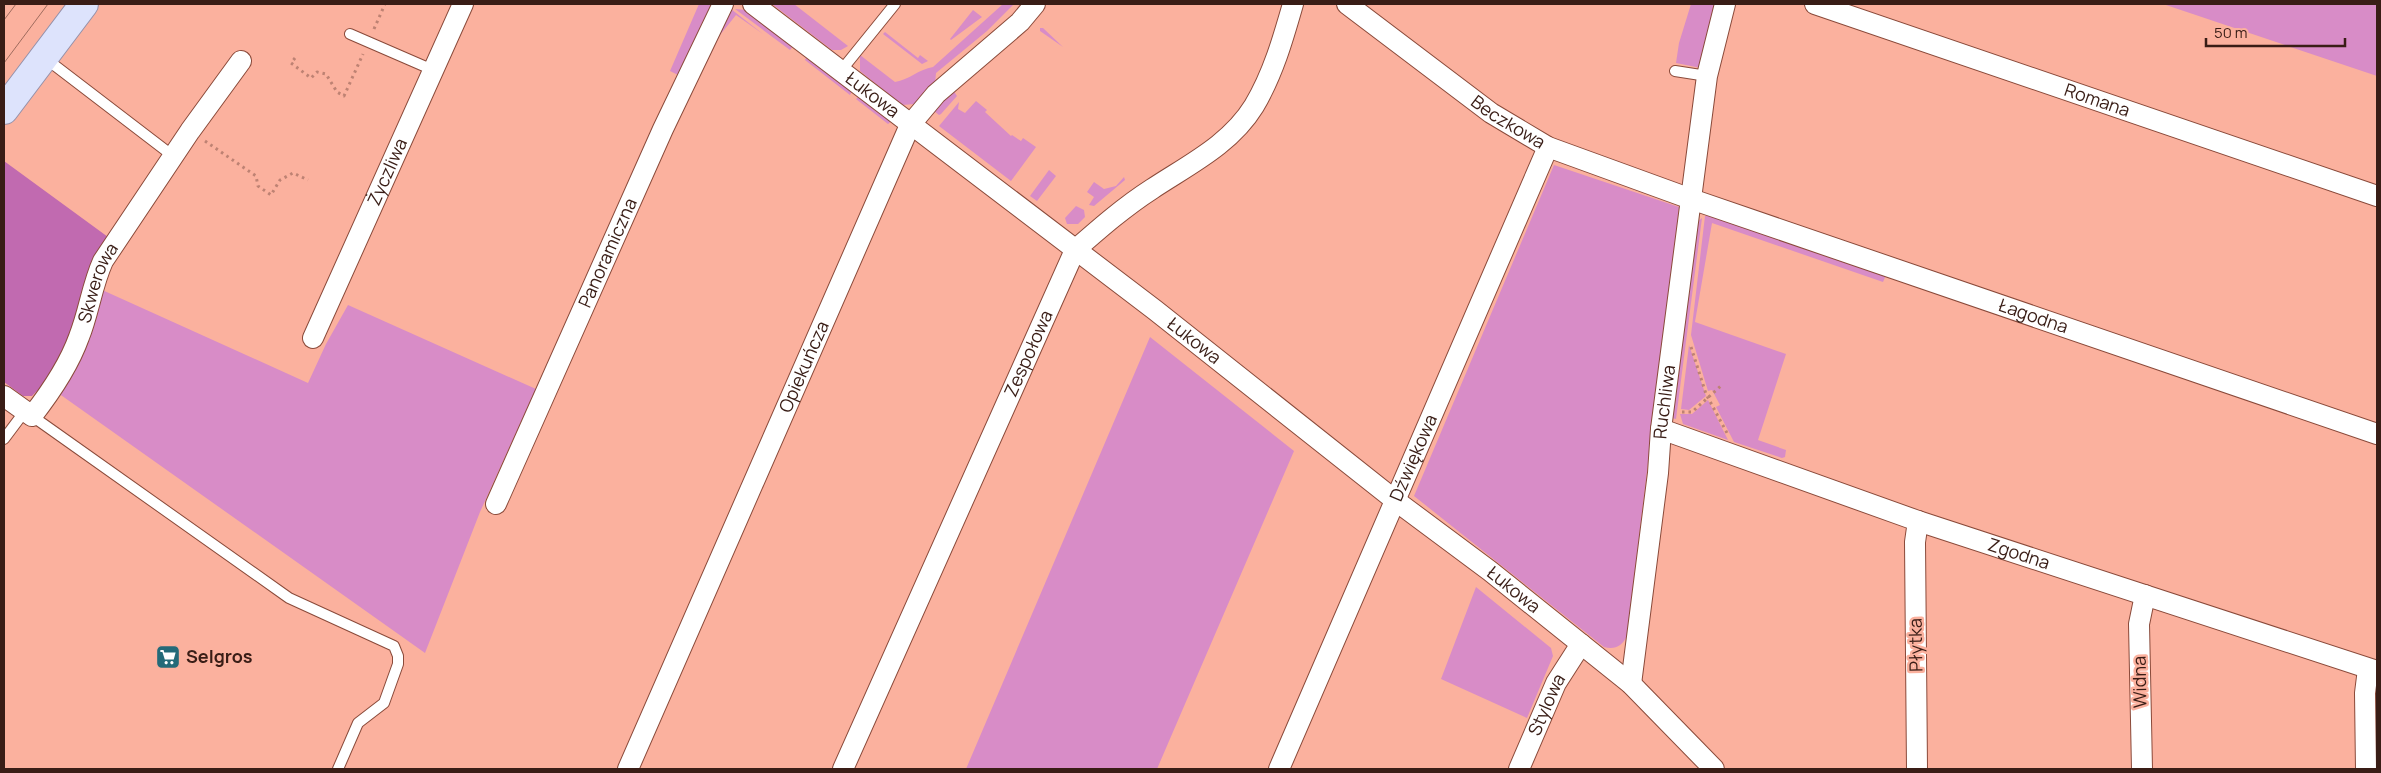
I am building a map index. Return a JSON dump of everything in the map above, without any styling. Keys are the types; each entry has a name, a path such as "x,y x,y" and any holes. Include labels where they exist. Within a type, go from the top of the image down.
{"main road":[{"path":"4,110 84,4"}],"street":[{"name":"Życzliwa","path":"313,338 463,4"},
{"name":"Panoramiczna","path":"496,504 663,130 723,4"},
{"name":"Łukowa","path":"753,4 1155,310 1396,501 1490,571 1631,684"},
{"name":"Opiekuńcza","path":"628,769 910,125 936,94 1008,33 1035,4"},
{"name":"Zespołowa","path":"843,769 1075,250 1104,224 1150,190 1219,145 1238,127 1253,107 1268,79 1293,4"},
{"name":"Beczkowa","path":"1347,4 1491,113 1548,147 1691,199"},
{"name":"Ruchliwa","path":"1631,684 1708,76 1725,4"},
{"name":"Romana","path":"1815,4 2377,196"},
{"name":"Skwerowa","path":"29,414 74,350 103,261 190,131 241,61"},
{"name":"Dźwiękowa","path":"1279,769 1548,147"},
{"name":"Łagodna","path":"1691,199 2377,434"},
{"path":"4,396 29,414"},
{"name":"Zgodna","path":"1662,429 1918,521 2372,670"},
{"name":"Płytka","path":"1917,769 1915,542 1918,521"},
{"name":"Widna","path":"2142,769 2139,624 2145,595"},
{"name":"Stylowa","path":"1519,769 1556,683 1581,644"},
{"path":"2366,769 2365,693 2372,670"},
{"path":"1631,684 1714,769"}],"lane":[{"path":"840,72 895,4"},
{"path":"350,34 434,70"},
{"path":"44,57 173,156"},
{"path":"1675,70 1708,76"},
{"path":"4,439 29,414 289,598 394,646 398,656 398,664 384,703 358,723 338,769"}],"path":[{"path":"295,58 291,63 311,78 317,72 326,74 337,92 344,96 385,4"},
{"path":"190,131 256,176 258,186 271,195 280,180 293,173 308,180"},
{"path":"1691,346 1708,397 1728,436"},
{"path":"1679,412 1692,412 1723,384"}],"shaded area":[{"path":"699,4 717,4 678,75 670,71"},
{"path":"772,4 794,4 848,46 841,50 832,50"},
{"path":"1003,4 1014,4 987,31 936,73 935,84 915,104 902,105 860,71 860,55 895,82 933,67"},
{"path":"1691,4 1716,4 1701,68 1676,63 1679,43"},
{"path":"2163,4 2377,4 2377,76"},
{"path":"731,9 763,34 736,15 720,35 705,66 703,63"},
{"path":"735,9 746,10 793,46 790,50"},
{"path":"973,10 982,17 951,40 950,39"},
{"path":"1040,28 1043,28 1063,47 1040,31"},
{"path":"885,32 918,58 920,55 928,61 922,64 883,34"},
{"path":"807,56 852,91 850,95 805,60"},
{"path":"953,90 957,96 939,115 934,111"},
{"path":"859,96 892,121 888,124 856,99"},
{"path":"976,101 1011,136 1021,141 1023,138 1036,147 1011,181 939,126 959,102 958,109 965,113"},
{"path":"4,161 108,237 78,322 68,343 45,381 32,396 23,396 4,382"},
{"path":"1554,165 1679,207 1627,636 1620,645 1612,648 1604,647 1414,496"},
{"path":"1049,170 1056,176 1037,201 1030,196"},
{"path":"1124,177 1125,180 1094,206 1089,205 1094,197 1087,192 1094,182 1104,189 1116,186"},
{"path":"1076,206 1084,210 1085,217 1078,224 1067,224 1065,218"},
{"path":"1705,216 1713,216 1886,275 1883,282 1712,223 1695,322 1786,354 1758,440 1786,450 1785,457 1782,458 1734,442 1716,407 1720,405 1712,390 1708,391 1691,335"},
{"path":"1702,218 1676,419 1672,418 1696,223"},
{"path":"100,289 308,383 326,344 348,305 536,389 480,512 425,653 58,393"},
{"path":"1150,337 1294,451 1157,769 966,769"},
{"path":"1689,345 1706,396 1689,410 1681,409"},
{"path":"1708,400 1728,440 1683,424 1680,414 1692,414"},
{"path":"1476,587 1551,648 1553,656 1527,718 1441,679"}],"tram line":[{"path":"4,20 16,4"},
{"path":"4,63 48,4"}],"place":[{"name":"Selgros","path":"168,657"}]}
